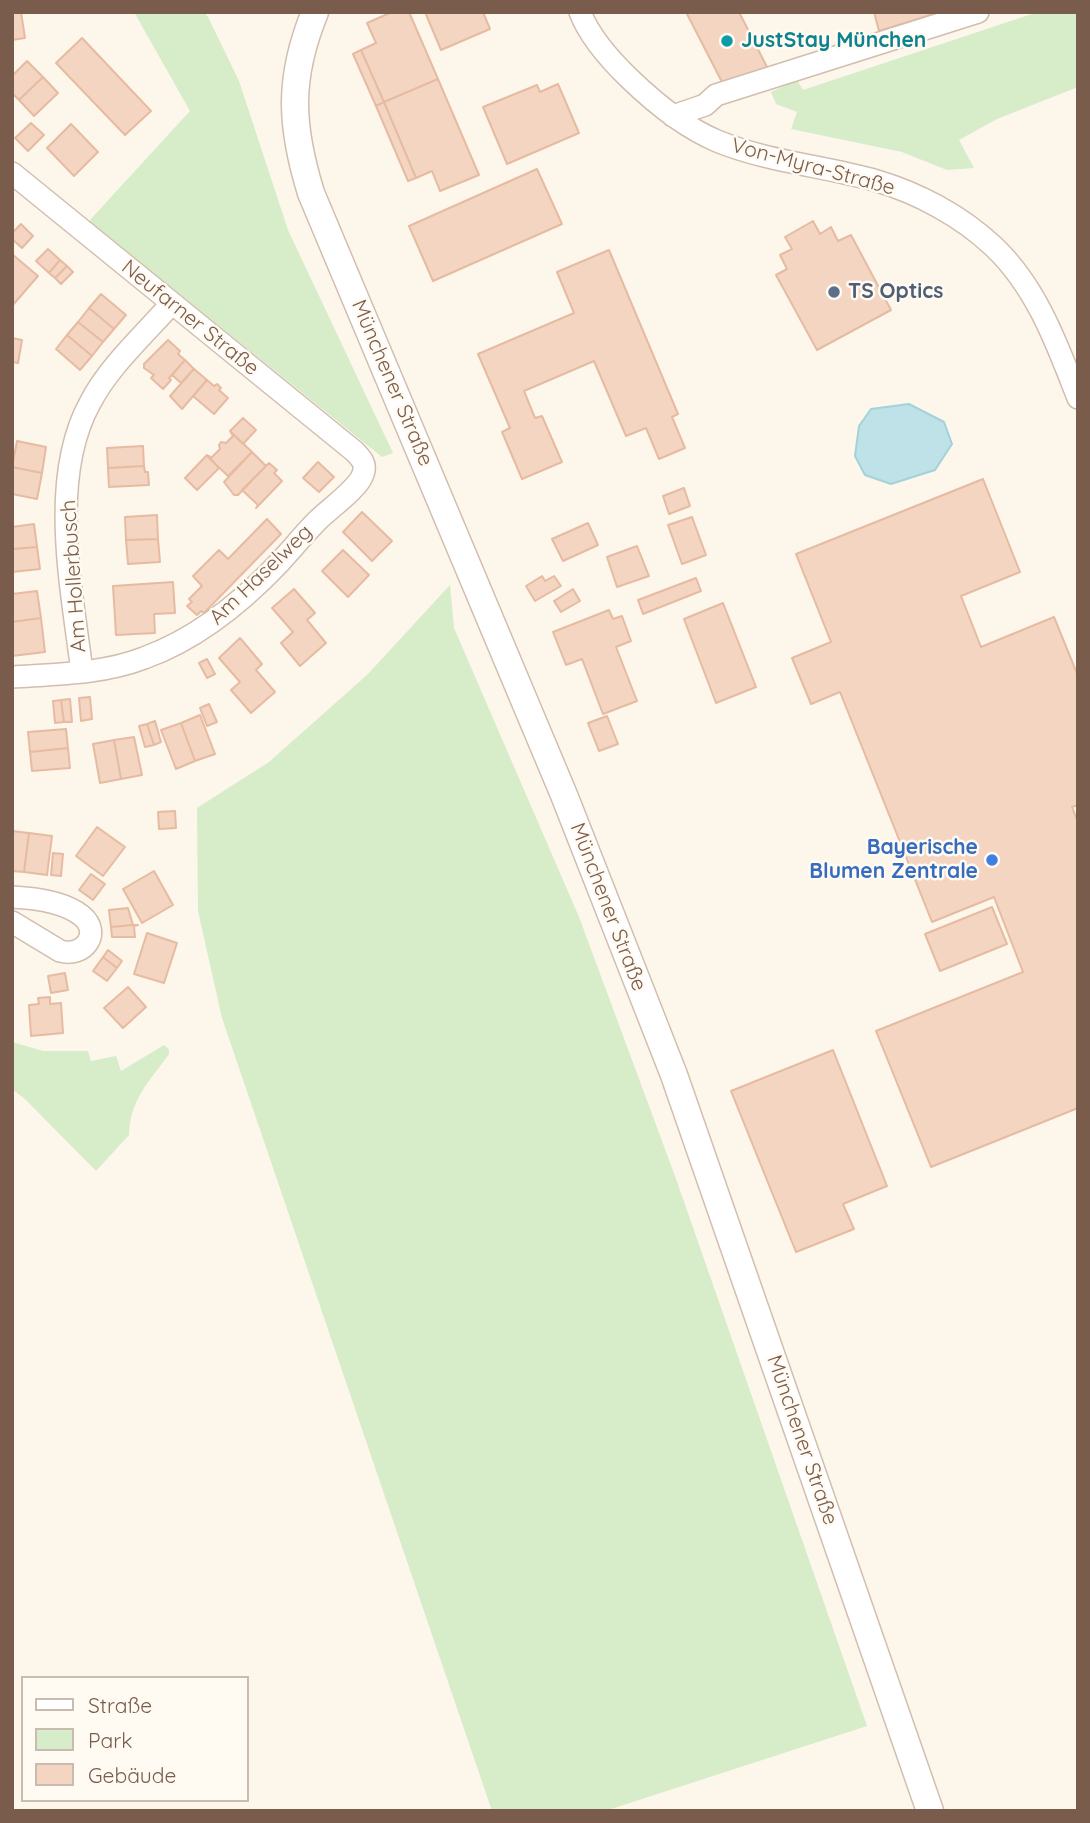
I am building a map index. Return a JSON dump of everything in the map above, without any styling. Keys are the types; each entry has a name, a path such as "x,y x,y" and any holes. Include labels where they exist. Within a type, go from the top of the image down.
{"street":[{"name":"Münchener Straße","path":"316,12 297,64 294,101 302,164 311,193 564,795 674,1075 930,1811"},
{"name":"Von-Myra-Straße","path":"580,12 585,24 616,65 645,93 673,116 716,141 743,150 878,181 929,202 974,230 1006,259 1032,296 1078,398"},
{"path":"673,116 705,105 716,95 978,12"},
{"name":"Neufarner Straße","path":"12,173 355,451 363,460 364,466"},
{"name":"Am Hollerbusch","path":"82,672 68,549 68,482 72,450 90,401 172,303"},
{"name":"Am Haselweg","path":"12,677 82,672 144,659 204,630 250,591 316,522 360,481 364,466"},
{"path":"12,897 66,906 82,916 88,923 91,934 88,943 78,952 69,953 60,951 12,922"}],"green space":[{"path":"134,12 204,12 208,17 239,81 288,230 393,453 382,457 89,221 190,111"},
{"path":"1038,12 1078,12 1078,87 997,119 959,140 974,168 947,170 902,152 791,129 797,112 776,104 771,92 797,80 803,90"},
{"path":"450,585 454,628 579,917 675,1176 867,1726 605,1811 492,1811 222,1018 198,911 197,808 269,762 367,675"},
{"path":"12,1042 43,1051 88,1051 91,1061 116,1056 121,1071 164,1045 169,1049 169,1054 137,1101 129,1135 96,1171 12,1089"}],"water":[{"path":"909,404 944,422 952,444 935,470 891,484 865,475 855,456 859,426 871,409"}],"building":[{"path":"12,12 21,12 25,38 12,40"},
{"path":"392,12 409,12 438,79 384,102 361,50 376,43 367,23"},
{"path":"425,12 483,12 490,29 441,50"},
{"name":"JustStay München","path":"686,12 739,12 768,69 723,84"},
{"path":"874,12 931,12 931,15 879,31"},
{"path":"82,38 151,111 125,135 56,63"},
{"path":"361,50 384,102 376,106 353,54"},
{"path":"27,61 43,77 19,100 12,93 12,76"},
{"path":"43,77 58,93 34,116 19,100"},
{"path":"438,79 479,175 440,191 432,171 416,178 384,102"},
{"path":"558,84 579,133 507,164 483,107 537,85 540,92"},
{"path":"384,102 416,178 408,181 376,106"},
{"path":"31,123 44,135 28,151 15,138"},
{"path":"71,124 98,152 74,176 47,148"},
{"path":"537,169 562,224 433,281 409,226"},
{"name":"TS Optics","path":"813,221 820,234 831,227 838,241 851,235 891,310 817,350 776,275 787,269 780,255 792,249 785,237"},
{"path":"21,224 33,236 22,248 12,239 12,233"},
{"path":"48,249 60,260 49,273 36,261"},
{"path":"609,250 678,414 672,417 685,448 659,459 646,428 626,436 594,361 524,391 535,418 542,416 562,462 522,479 502,432 510,428 478,354 574,313 557,272"},
{"path":"12,254 38,276 12,306"},
{"path":"60,260 67,266 55,278 49,273"},
{"path":"67,266 73,272 61,284 55,278"},
{"path":"101,294 126,315 114,329 89,308"},
{"path":"89,308 114,329 103,342 78,322"},
{"path":"78,322 103,342 92,356 67,335"},
{"path":"67,335 92,356 80,370 56,349"},
{"path":"12,338 22,340 18,363 12,362"},
{"path":"168,340 185,360 163,389 151,378 154,375 144,368 144,364"},
{"path":"185,360 194,369 181,383 172,375"},
{"path":"194,369 207,380 182,409 170,396"},
{"path":"207,380 214,386 217,384 221,388 219,390 228,398 214,414 193,396"},
{"path":"243,418 256,430 243,444 230,431"},
{"path":"230,431 252,452 228,476 208,457 211,458 220,449 221,442 226,443 233,436"},
{"path":"17,441 46,447 42,473 12,467"},
{"path":"143,446 144,466 108,468 107,448"},
{"path":"252,452 266,466 238,495 234,495 224,482"},
{"path":"207,455 219,468 197,490 185,478"},
{"path":"318,462 334,477 319,492 303,478"},
{"path":"269,463 277,470 274,473 282,481 256,508 258,505 242,490"},
{"path":"144,466 145,472 148,472 149,485 109,487 108,468"},
{"path":"12,467 42,473 37,499 12,494"},
{"name":"Bayerische Blumen Zentrale","path":"983,479 1020,572 961,596 981,647 1054,617 1078,676 1078,805 1072,807 1078,822 1078,1108 931,1167 876,1031 1023,972 994,897 932,922 840,692 811,704 792,658 831,642 796,554"},
{"path":"684,488 690,506 669,514 663,496"},
{"path":"362,512 392,541 372,561 343,532"},
{"path":"157,515 158,539 126,540 125,517"},
{"path":"692,517 706,555 682,564 668,525"},
{"path":"267,519 281,534 204,613 201,611 197,615 187,606 192,602 189,599 202,586 193,576 219,550 228,559"},
{"path":"588,523 598,545 563,561 552,539"},
{"path":"34,524 37,547 12,549 12,527"},
{"path":"158,539 160,562 128,564 126,540"},
{"path":"637,546 649,576 617,587 607,557"},
{"path":"37,547 40,569 12,572 12,549"},
{"path":"343,550 369,575 348,597 322,571"},
{"path":"542,576 545,581 554,576 561,586 535,601 526,586"},
{"path":"696,578 701,591 643,614 638,600"},
{"path":"173,582 175,613 154,614 155,633 116,635 113,586"},
{"path":"294,589 315,613 307,620 326,643 300,666 281,643 293,632 272,608"},
{"path":"573,589 580,601 561,612 554,601"},
{"path":"37,591 41,618 12,622 12,594"},
{"path":"723,603 756,687 716,703 684,619"},
{"path":"609,610 613,619 622,616 631,641 616,647 637,701 603,714 582,659 566,665 553,632"},
{"path":"41,618 45,652 12,656 12,622"},
{"path":"240,638 262,664 256,670 275,692 251,713 231,690 240,682 219,658"},
{"path":"207,659 215,674 207,678 199,663"},
{"path":"90,697 92,719 81,721 79,698"},
{"path":"70,699 72,722 64,722 61,700"},
{"path":"61,700 64,722 55,723 53,701"},
{"path":"209,704 217,722 207,726 200,708"},
{"path":"200,715 215,754 195,761 181,723"},
{"path":"607,716 618,744 599,751 588,723"},
{"path":"155,721 161,742 154,745 147,724"},
{"path":"181,723 195,761 176,769 161,730"},
{"path":"147,724 154,745 145,747 139,726"},
{"path":"66,729 68,748 30,752 28,732"},
{"path":"134,737 142,775 121,779 114,740"},
{"path":"114,740 121,779 100,783 93,744"},
{"path":"68,748 70,768 32,771 30,752"},
{"path":"175,811 176,828 159,829 158,812"},
{"path":"97,827 125,847 103,876 76,856"},
{"path":"12,831 29,833 24,872 12,871"},
{"path":"29,833 52,836 47,875 24,872"},
{"path":"53,853 63,854 61,876 51,875"},
{"path":"154,871 173,905 142,923 123,889"},
{"path":"91,874 105,884 93,900 79,890"},
{"path":"992,907 1007,944 940,971 925,934"},
{"path":"128,908 133,925 111,927 109,910"},
{"path":"138,925 134,926 135,937 112,937 111,927"},
{"path":"147,933 177,943 164,983 134,974"},
{"path":"108,950 122,961 117,968 103,957"},
{"path":"103,957 117,968 107,981 93,971"},
{"path":"65,973 68,990 51,993 48,976"},
{"path":"128,987 146,1007 123,1028 104,1008"},
{"path":"50,997 50,1004 61,1003 63,1033 31,1036 29,1005 39,1004 38,998"},
{"path":"833,1050 887,1186 843,1204 854,1229 796,1252 731,1091"}],"place":[{"name":"JustStay München","path":"727,41"},
{"name":"TS Optics","path":"834,292"},
{"name":"Bayerische Blumen Zentrale","path":"992,860"}]}
